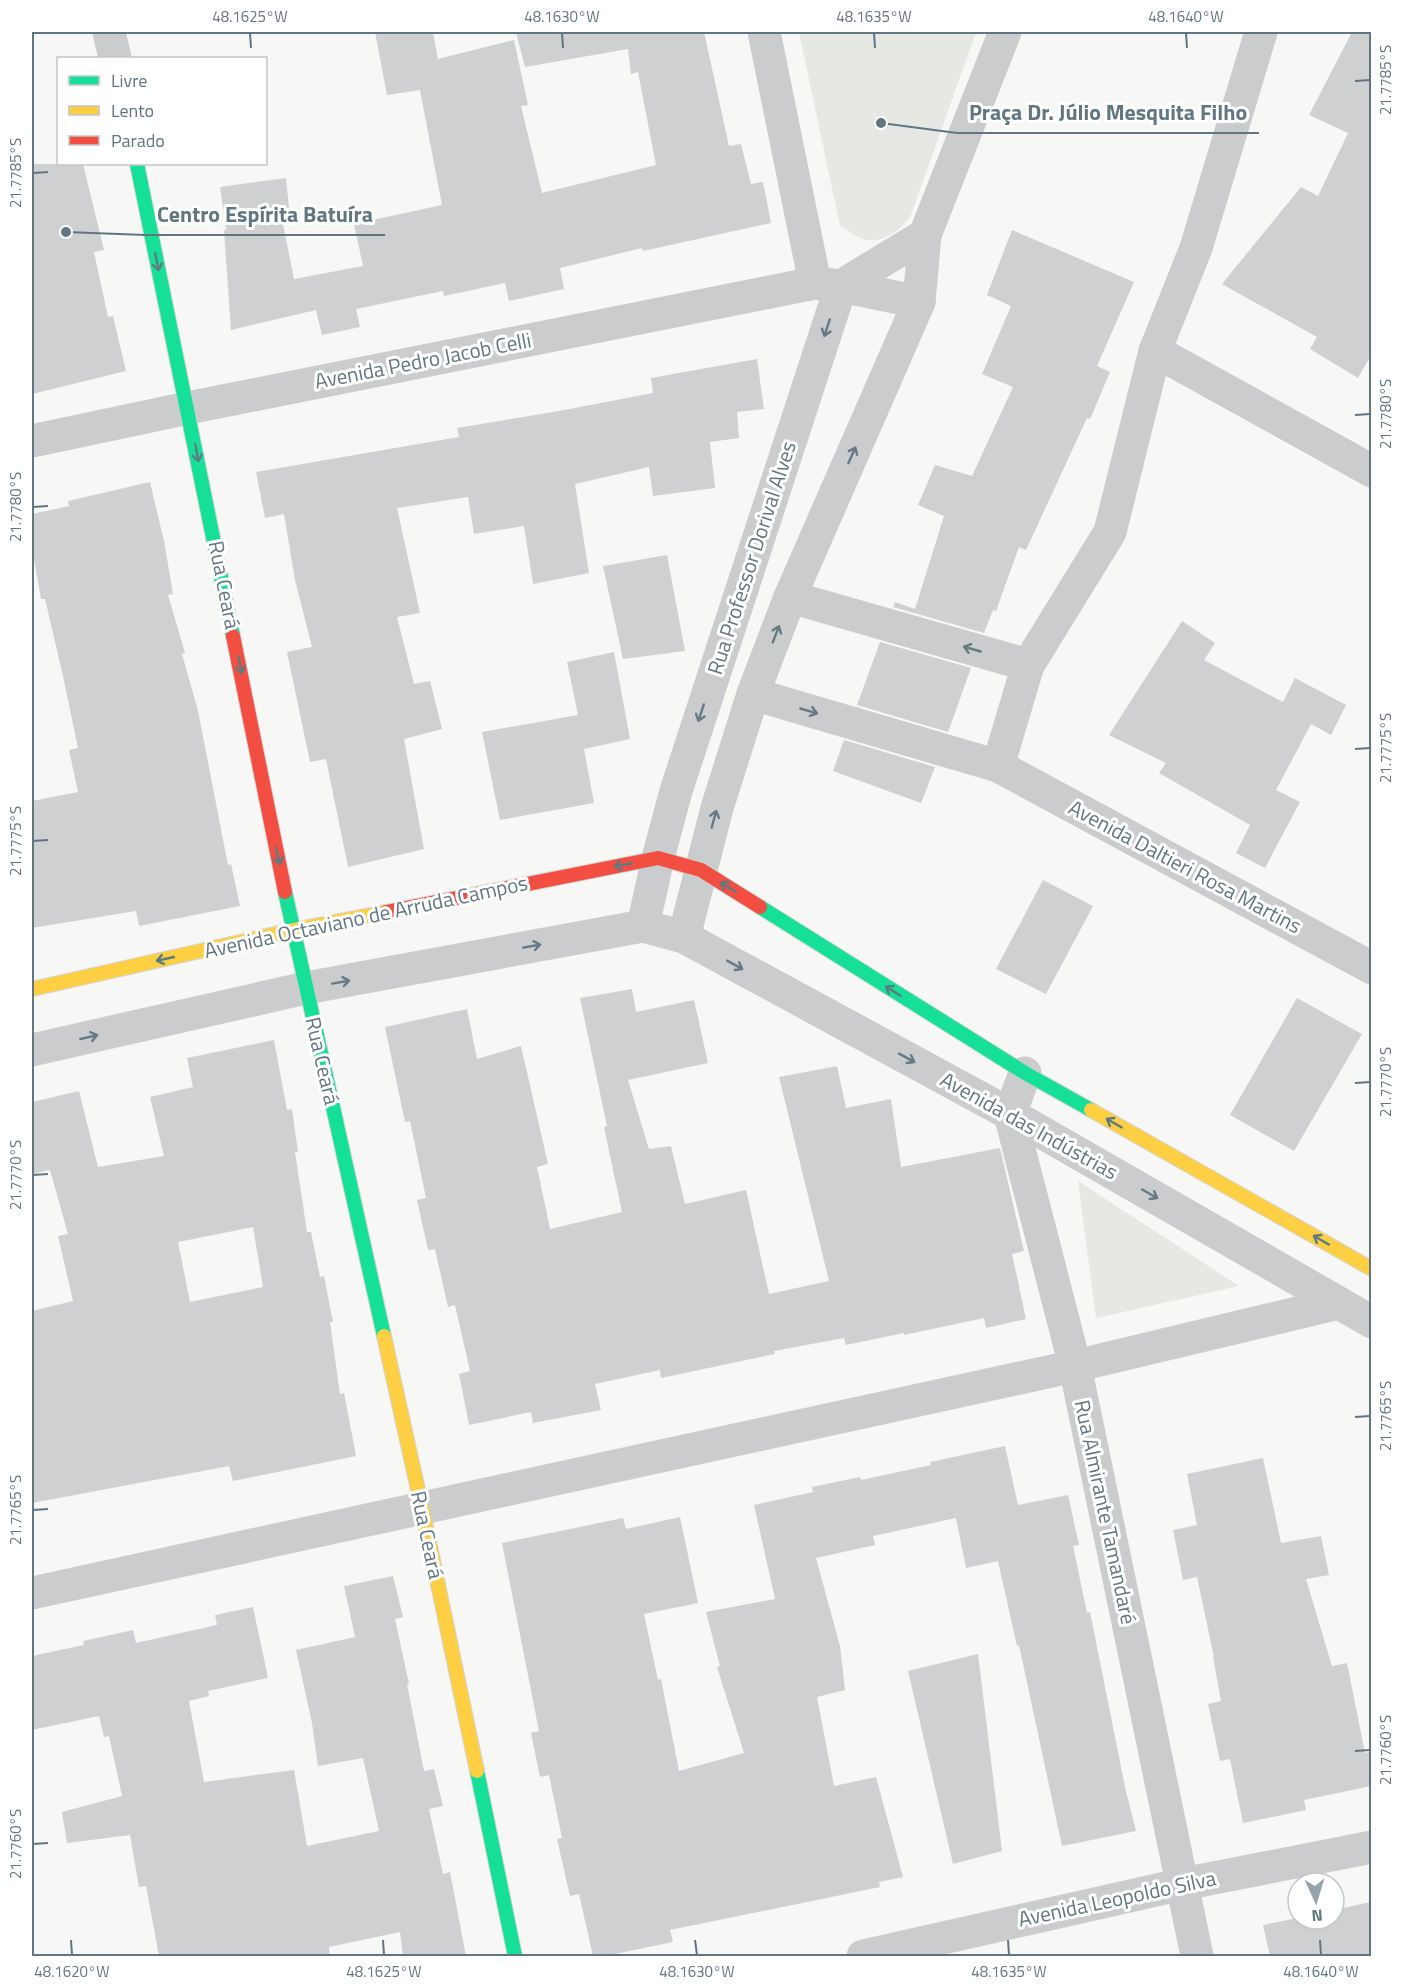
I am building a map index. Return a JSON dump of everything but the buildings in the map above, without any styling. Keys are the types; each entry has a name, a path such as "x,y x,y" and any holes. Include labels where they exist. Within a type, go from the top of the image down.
{"street":[{"path":"109,32 115,57"},
{"path":"764,32 828,285"},
{"name":"Rua Professor Dorival Alves","path":"684,937 717,807 753,694 790,597 919,302 925,235 1005,32"},
{"path":"998,766 1028,666 1110,532 1155,351 1196,248 1261,32"},
{"name":"Rua Ceará","path":"137,165 293,930 422,1508 515,1956"},
{"path":"828,285 925,235"},
{"path":"828,285 919,302"},
{"name":"Avenida Pedro Jacob Celli","path":"32,441 188,408 828,285"},
{"name":"Rua Professor Dorival Alves","path":"643,926 676,791 828,285"},
{"path":"1155,351 1371,471"},
{"path":"790,597 1028,666"},
{"name":"Avenida Daltieri Rosa Martins","path":"753,694 998,766 1371,968"},
{"name":"Avenida Octaviano de Arruda Campos","path":"32,989 293,930 658,858 700,870"},
{"name":"Avenida das Indústrias","path":"700,870 1025,1073 1371,1269"},
{"path":"32,1050 306,988 643,926 684,937"},
{"name":"Avenida das Indústrias","path":"684,937 1010,1114 1371,1322"},
{"path":"1010,1114 1025,1073"},
{"name":"Rua Almirante Tamandaré","path":"1010,1114 1075,1366 1197,1956"},
{"path":"32,1593 1075,1366 1340,1303"},
{"name":"Avenida Leopoldo Silva","path":"863,1956 1183,1884 1371,1847"}],"shaded area":[{"path":"799,32 976,32 911,215 898,230 886,237 866,240 840,226"},
{"path":"1078,1181 1239,1286 1096,1318"}],"traffic: fast":[{"path":"137,165 233,636"},
{"path":"285,892 384,1336"},
{"path":"760,907 1025,1073 1091,1110"},
{"path":"477,1771 515,1956"}],"traffic: slow":[{"path":"32,989 293,930 386,912"},
{"path":"1091,1110 1372,1269"},
{"path":"384,1336 477,1771"}],"traffic: jam":[{"path":"233,636 285,892"},
{"path":"386,912 658,858 701,870 760,907"}],"place":[{"name":"Praça Dr. Júlio Mesquita Filho","path":"881,123"},
{"name":"Centro Espírita Batuíra","path":"66,232"}]}
